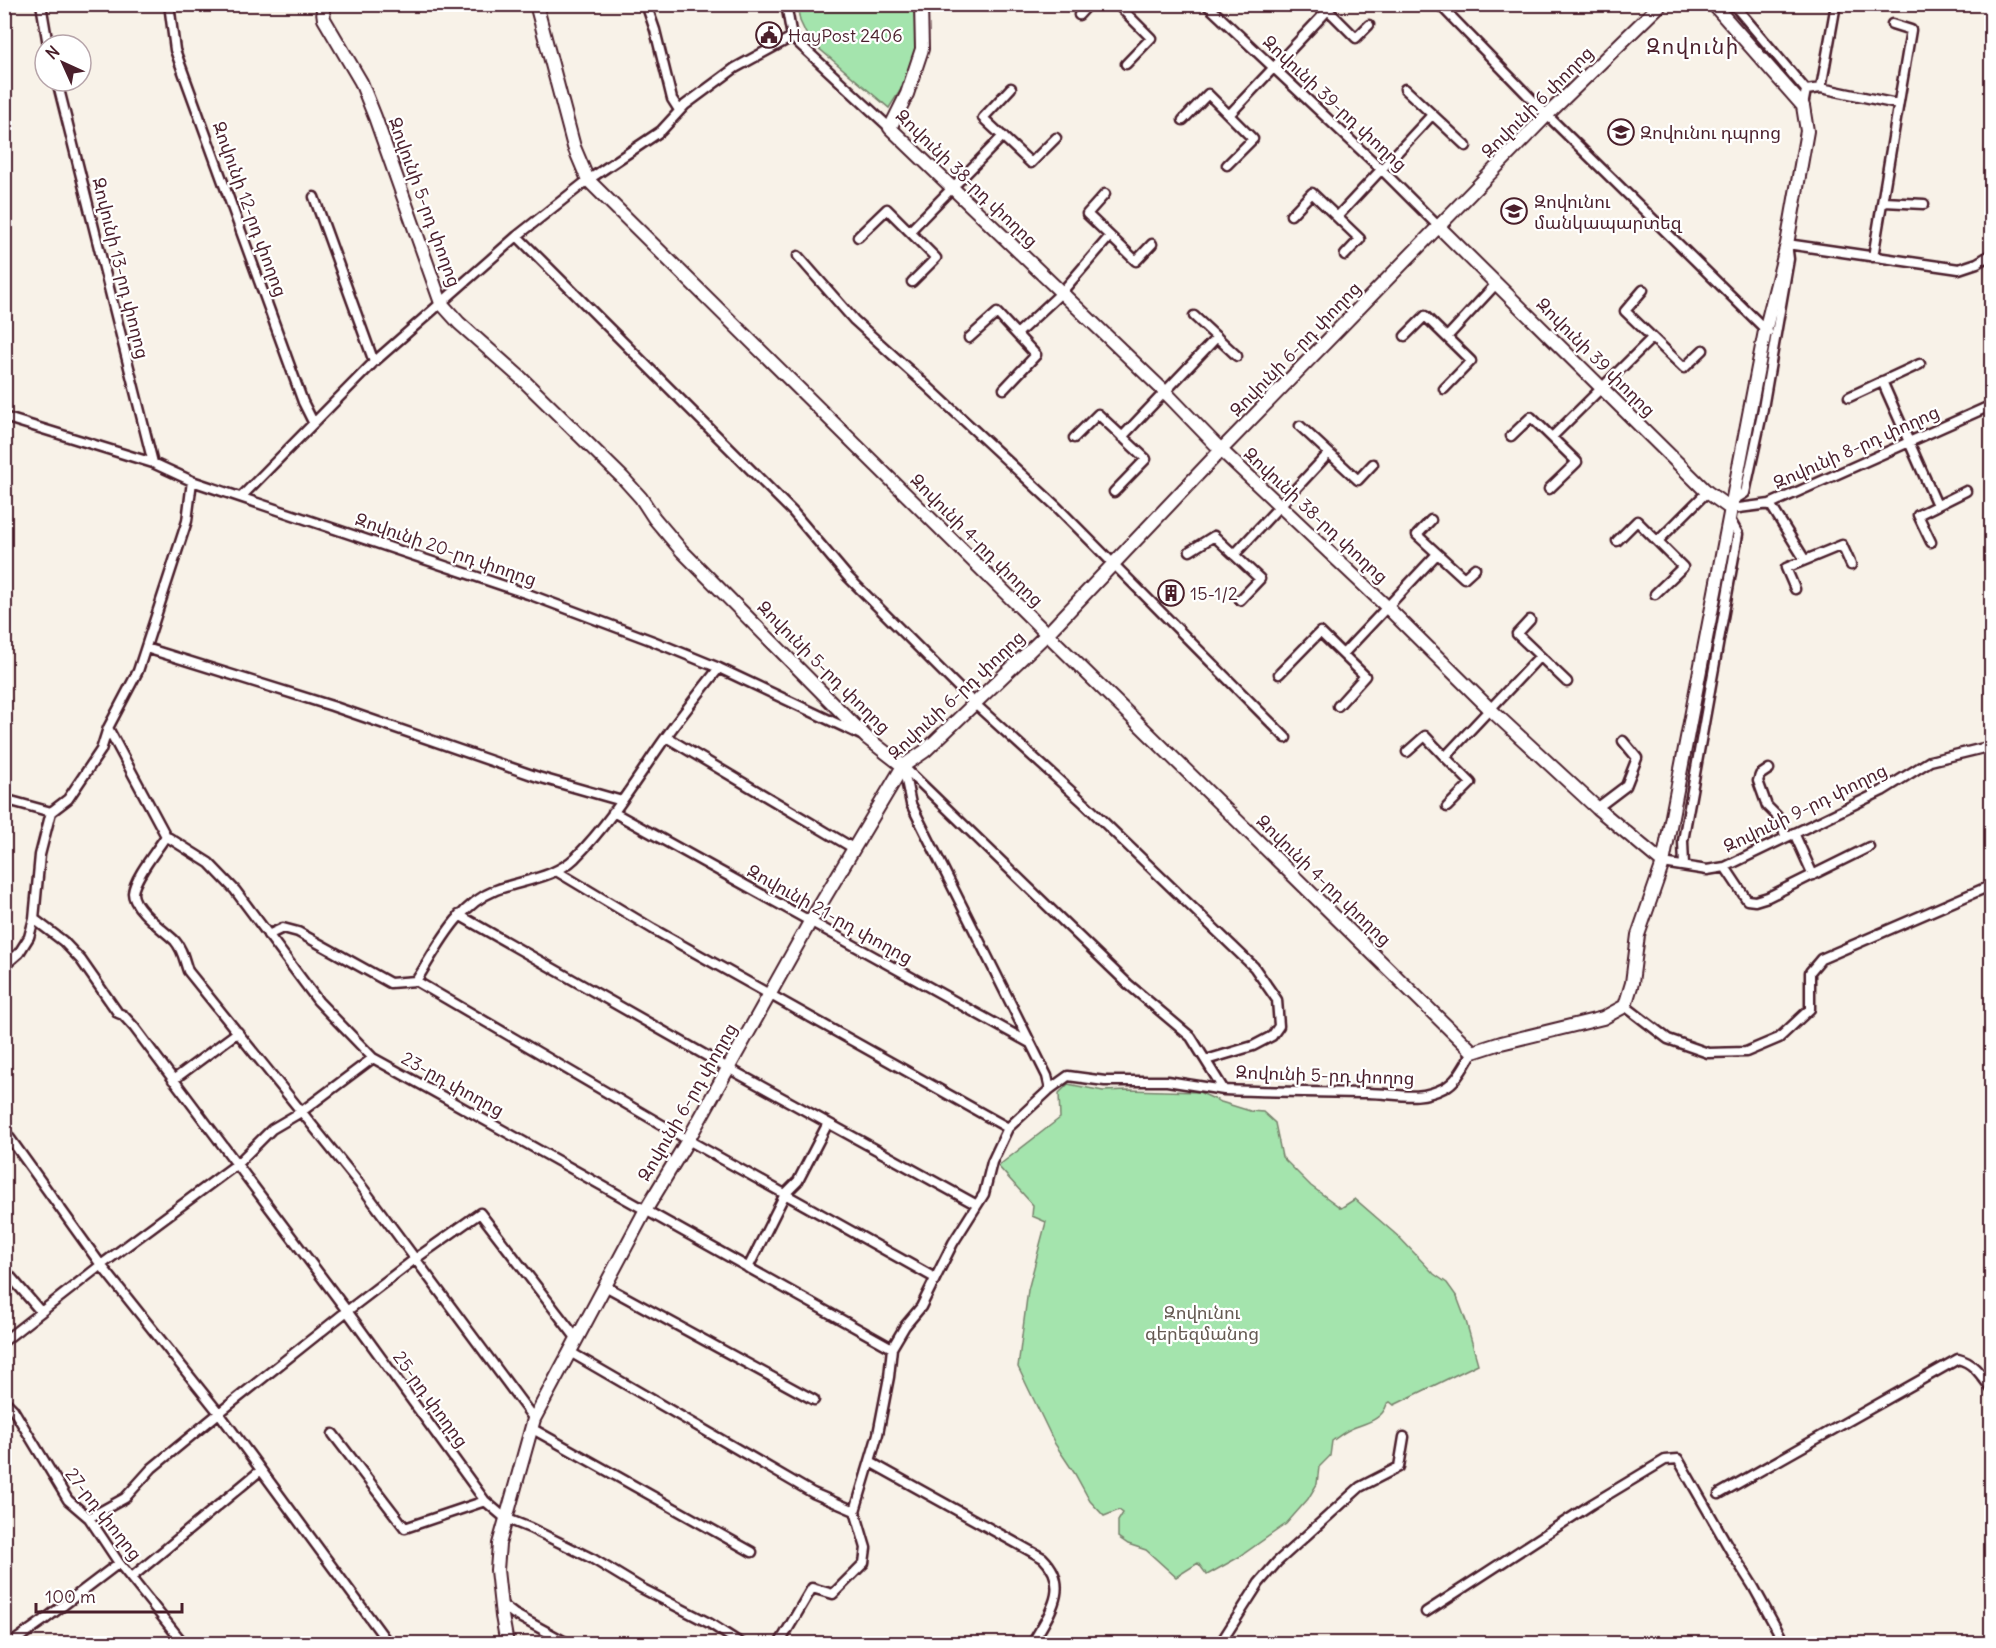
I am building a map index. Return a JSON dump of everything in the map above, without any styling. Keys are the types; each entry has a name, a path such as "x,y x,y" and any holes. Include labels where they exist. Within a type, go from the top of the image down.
{"street":[{"path":"41,4 46,33"},
{"name":"Զովունի 12-րդ փողոց","path":"170,4 175,50 303,402 313,422"},
{"name":"Զովունի 5-րդ փողոց","path":"322,4 324,19 364,91 441,303 459,323 521,378 623,478 682,551 867,738 903,766 1128,984 1191,1037 1224,1090 1370,1093 1420,1097 1446,1087 1456,1078 1473,1052"},
{"name":"Զովունի 4-րդ փողոց","path":"536,4 574,147 588,180 1473,1052"},
{"path":"646,4 655,30 672,99 679,110"},
{"path":"241,497 375,362 517,236 588,180 661,131 679,110 735,68 792,37 786,4"},
{"path":"890,128 907,94 922,49 921,4"},
{"path":"1078,15 1089,4"},
{"path":"1118,4 1151,38 1126,64"},
{"path":"1125,12 1133,4"},
{"name":"Զովունի 39-րդ փողոց","path":"1206,4 1439,227"},
{"path":"1439,4 1547,115 1771,333"},
{"name":"Զովունի 6 փողոց","path":"1439,227 1547,115 1661,4"},
{"path":"1713,4 1803,106"},
{"path":"1732,4 1806,90"},
{"path":"1821,88 1836,4"},
{"path":"1229,115 1275,69 1325,8 1356,38 1369,25"},
{"path":"1873,257 1911,30 1892,24"},
{"name":"Զովունի 38-րդ փողոց","path":"792,37 1165,392 1221,450 1386,606 1491,710 1597,808 1663,863"},
{"path":"1011,88 983,118 1031,163 1056,138"},
{"path":"1806,90 1821,88 1898,104"},
{"path":"1405,89 1466,146"},
{"path":"1473,1052 1603,1018 1625,1006 1632,983 1638,934 1663,863 1731,510 1771,333 1807,131 1803,106 1806,90"},
{"name":"Զովունի 13-րդ փողոց","path":"60,93 153,463"},
{"path":"1183,120 1208,94 1253,139 1227,165"},
{"path":"1337,217 1432,115"},
{"path":"910,231 1003,136"},
{"path":"1291,215 1312,193 1360,239 1345,255"},
{"path":"1105,194 1087,214 1136,261 1152,244"},
{"path":"314,197 375,362"},
{"path":"1884,202 1924,204"},
{"path":"858,237 887,208 936,258 912,282"},
{"name":"Զովունի 39 փողոց","path":"1439,227 1707,492 1731,510"},
{"name":"Զովունի 6-րդ փողոց","path":"507,1644 497,1570 499,1544 532,1424 645,1211 688,1140 810,922 903,766 925,751 1047,634 1221,450 1439,227"},
{"path":"517,236 792,512 848,577 975,704 1084,803 1254,967 1277,1000 1279,1026 1272,1036 1253,1046 1206,1060"},
{"path":"1017,334 1061,293 1110,236"},
{"path":"1787,244 1959,269 1977,263 1992,254"},
{"path":"798,256 854,320 1114,563 1286,738"},
{"path":"1447,337 1496,284"},
{"path":"1643,290 1625,311 1684,368 1703,350"},
{"path":"969,338 997,313 1036,355 1004,389"},
{"path":"1194,316 1237,356"},
{"path":"1405,336 1425,316 1471,361 1444,389"},
{"path":"1122,437 1217,338"},
{"path":"1552,437 1652,338"},
{"path":"1849,397 1920,364"},
{"path":"1882,381 1937,505"},
{"name":"Զովունի 8-րդ փողոց","path":"1731,510 1770,504 1992,405"},
{"path":"1074,438 1098,414 1146,459 1114,492"},
{"name":"Զովունի 20-րդ փողոց","path":"4,417 153,463 192,480 528,594 719,668 867,738"},
{"path":"1511,436 1531,417 1576,462 1549,489"},
{"path":"1300,426 1358,480 1373,464"},
{"path":"1234,555 1329,453"},
{"path":"4,966 19,953 29,937 34,919 40,855 51,812 68,799 101,750 108,728 138,671 187,521 192,480"},
{"path":"1931,542 1918,515 1966,491"},
{"path":"1658,542 1707,492"},
{"path":"1770,504 1805,560"},
{"path":"1683,866 1683,841 1738,534 1731,510"},
{"path":"1431,520 1417,535 1464,578 1475,568"},
{"path":"1617,541 1637,521 1683,567 1655,594"},
{"path":"1190,551 1214,536 1260,579 1240,600"},
{"path":"1795,589 1786,568 1805,560 1842,545 1851,566"},
{"path":"1343,654 1437,554"},
{"path":"1530,620 1517,634 1567,682"},
{"path":"1279,674 1320,632 1365,676 1338,706"},
{"path":"146,648 355,714 538,777 622,801"},
{"path":"1445,757 1540,656"},
{"path":"416,981 459,915 471,905 494,891 558,872 575,858 622,801 666,737 719,668"},
{"name":"23-րդ փողոց","path":"108,728 166,836 209,863 235,890 318,1001 373,1058 892,1348"},
{"path":"1407,752 1425,736 1471,783 1447,807"},
{"path":"666,737 853,848"},
{"path":"1597,808 1626,786 1637,758 1623,741"},
{"name":"Զովունի 9-րդ փողոց","path":"1663,863 1707,870 1725,867 1882,791 1930,761 1992,746"},
{"path":"903,766 911,804 1047,1076 1050,1089"},
{"path":"1769,769 1760,775 1758,781 1767,806 1790,835 1813,875"},
{"path":"4,799 51,812"},
{"name":"Զովունի 21-րդ փողոց","path":"613,812 1030,1043"},
{"path":"166,836 138,879 133,892 135,900 151,920 176,942 185,956 188,970 362,1187 532,1424 752,1552"},
{"path":"1725,867 1747,900 1755,901 1768,897 1869,847"},
{"path":"558,872 769,995 1008,1128"},
{"path":"1625,1006 1668,1039 1708,1053 1746,1052 1779,1038 1810,1009 1809,972 1821,959 1992,885"},
{"path":"459,915 728,1068 977,1205"},
{"name":"25-րդ փողոց","path":"34,919 63,940 81,960 118,1013 135,1027 347,1311 485,1501 505,1518 530,1527 593,1559 640,1588 708,1623 742,1644"},
{"path":"268,935 283,928 298,932 390,983 416,981 688,1140 935,1278"},
{"path":"173,1080 238,1032"},
{"path":"4,1341 101,1265 237,1164 272,1129 301,1112 373,1058"},
{"path":"779,1644 812,1588 833,1594 864,1563 866,1548 855,1511 883,1411 892,1348 905,1326 921,1307 953,1243 984,1194 992,1162 1008,1128 1050,1089 1068,1076 1105,1081 1167,1081 1224,1090"},
{"path":"748,1268 786,1194 798,1180 828,1123"},
{"path":"4,1130 101,1265 219,1413 389,1644"},
{"path":"89,1518 125,1498 152,1468 219,1413 347,1311 480,1213 577,1339"},
{"path":"4,1269 41,1312"},
{"path":"605,1286 814,1400"},
{"path":"570,1352 813,1493 855,1511"},
{"path":"1719,1494 1958,1359 1968,1361 1974,1366 1992,1390"},
{"name":"27-րդ փողոց","path":"4,1400 13,1409 68,1500 89,1518 119,1563 184,1644"},
{"path":"333,1434 405,1528 485,1501"},
{"path":"1220,1644 1259,1583 1277,1562 1360,1487 1399,1467 1404,1437"},
{"path":"1426,1612 1610,1493 1665,1460 1678,1459 1785,1644"},
{"path":"870,1462 1043,1558 1052,1567 1057,1583 1056,1593 1047,1618 1032,1644"},
{"path":"132,1577 261,1470"},
{"path":"10,1644 119,1563"},
{"path":"501,1604 514,1614 569,1644"}],"green space":[{"path":"797,5 916,5 915,57 908,77 889,108 809,40 800,21"},
{"name":"Զովունու գերեզմանոց","path":"1068,1084 1103,1091 1199,1092 1221,1102 1250,1111 1263,1112 1275,1123 1282,1157 1311,1186 1341,1208 1355,1199 1400,1238 1434,1274 1447,1283 1457,1297 1466,1321 1478,1364 1394,1405 1390,1402 1377,1417 1332,1441 1330,1456 1319,1467 1317,1484 1308,1499 1286,1524 1239,1557 1207,1575 1198,1563 1176,1577 1146,1550 1128,1544 1118,1537 1118,1521 1123,1513 1119,1510 1104,1516 1090,1501 1055,1444 1018,1367 1028,1290 1046,1222 1032,1216 1033,1205 998,1166 1060,1118 1059,1093"}],"place":[{"name":"HayPost 2406","path":"769,35"},
{"name":"Զովունու դպրոց","path":"1621,132"},
{"name":"Զովունու մանկապարտեզ","path":"1514,211"},
{"name":"15-1/2","path":"1171,593"}],"district":[{"name":"Զովունի","path":"1693,46"}]}
